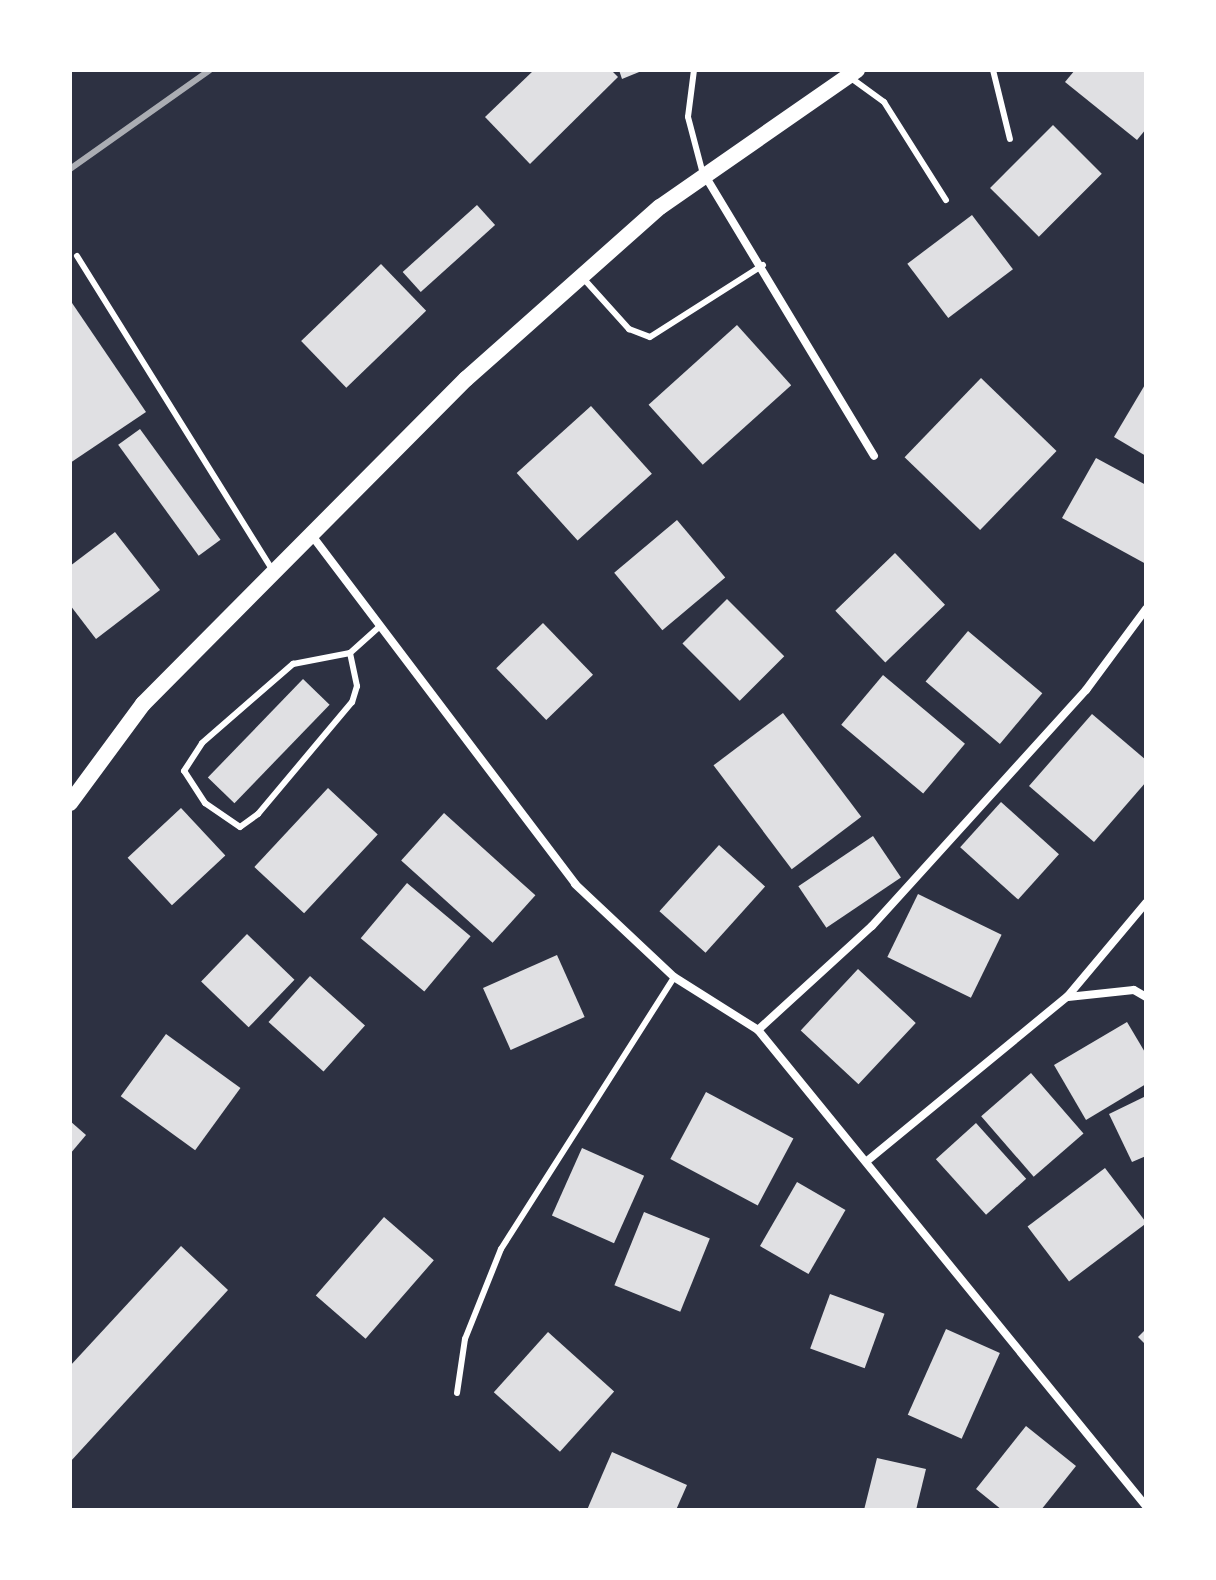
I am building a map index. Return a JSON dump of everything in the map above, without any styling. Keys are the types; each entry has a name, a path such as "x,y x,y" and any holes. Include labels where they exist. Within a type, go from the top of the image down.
{"main road":[{"path":"70,803 143,704 272,569 581,277 703,174 853,73"}],"street":[{"path":"703,174 763,265 874,456"},
{"path":"310,533 575,884 674,977 758,1030 1146,1506"},
{"path":"758,1030 872,926 1086,690 1146,609"},
{"path":"867,1161 1067,997 1146,903"},
{"path":"1067,997 1134,990 1146,997"}],"lane":[{"path":"694,70 688,117 703,174"},
{"path":"993,70 1010,139"},
{"path":"853,73 884,102 946,200"},
{"path":"77,256 272,569"},
{"path":"581,277 629,329 650,337 763,265"},
{"path":"350,653 357,686 352,702 258,814 240,827 205,803 184,771 202,743 293,664 350,653 379,627"},
{"path":"457,1393 465,1339 501,1249 674,977"}],"building":[{"path":"534,70 611,70 618,77 530,164 485,117"},
{"path":"619,70 644,70 622,79"},
{"path":"1075,70 1146,70 1146,129 1137,140 1065,82"},
{"path":"1053,125 1102,174 1039,237 990,188"},
{"path":"477,205 495,225 421,292 403,272"},
{"path":"972,215 1013,269 948,318 907,264"},
{"path":"381,264 426,311 346,388 301,341"},
{"path":"70,300 146,412 70,463"},
{"path":"737,325 791,385 703,465 649,405"},
{"path":"981,378 1057,451 980,530 905,457"},
{"path":"1146,383 1146,456 1114,437"},
{"path":"591,406 652,474 578,541 517,473"},
{"path":"140,429 221,540 199,556 118,445"},
{"path":"1096,458 1146,485 1146,564 1062,518"},
{"path":"677,520 725,577 662,630 614,573"},
{"path":"115,532 160,590 96,639 70,605 70,566"},
{"path":"895,553 945,605 885,662 835,611"},
{"path":"727,599 784,656 740,701 682,644"},
{"path":"543,623 593,675 546,720 496,668"},
{"path":"968,631 1042,693 1000,744 926,682"},
{"path":"883,675 965,744 923,794 841,725"},
{"path":"303,679 330,705 234,803 208,778"},
{"path":"783,713 861,817 792,869 714,765"},
{"path":"1092,714 1146,760 1146,782 1094,842 1029,786"},
{"path":"328,788 378,834 304,913 254,867"},
{"path":"1001,802 1059,854 1018,900 960,847"},
{"path":"181,808 225,856 172,905 128,858"},
{"path":"444,813 535,895 493,943 401,861"},
{"path":"873,836 901,877 826,928 798,886"},
{"path":"719,845 765,886 706,953 659,911"},
{"path":"407,883 471,936 424,992 361,938"},
{"path":"918,894 1002,935 971,998 887,957"},
{"path":"247,934 294,980 249,1027 201,981"},
{"path":"557,955 585,1017 511,1050 483,988"},
{"path":"858,969 916,1023 858,1084 801,1030"},
{"path":"310,976 365,1026 324,1072 269,1022"},
{"path":"1127,1022 1146,1054 1146,1084 1086,1120 1054,1065"},
{"path":"166,1034 240,1088 195,1150 121,1096"},
{"path":"1031,1073 1083,1133 1034,1177 981,1116"},
{"path":"706,1092 793,1138 758,1206 670,1159"},
{"path":"1146,1096 1146,1156 1132,1162 1109,1114"},
{"path":"70,1121 86,1135 70,1154"},
{"path":"976,1123 1026,1179 986,1215 936,1159"},
{"path":"582,1148 644,1176 614,1243 552,1216"},
{"path":"1105,1168 1146,1224 1069,1281 1028,1226"},
{"path":"797,1182 845,1210 808,1274 760,1246"},
{"path":"644,1212 710,1239 680,1312 614,1285"},
{"path":"384,1217 434,1260 366,1339 316,1295"},
{"path":"181,1246 228,1290 70,1462 70,1366"},
{"path":"830,1294 885,1314 865,1368 810,1349"},
{"path":"946,1329 1000,1353 962,1439 908,1415"},
{"path":"1146,1329 1146,1345 1138,1337"},
{"path":"548,1332 614,1392 560,1452 494,1392"},
{"path":"1026,1426 1076,1466 1041,1510 1002,1510 976,1489"},
{"path":"612,1452 687,1485 676,1510 587,1510"},
{"path":"877,1458 926,1469 916,1510 864,1510"}],"railway":[{"path":"70,169 210,70"}]}
